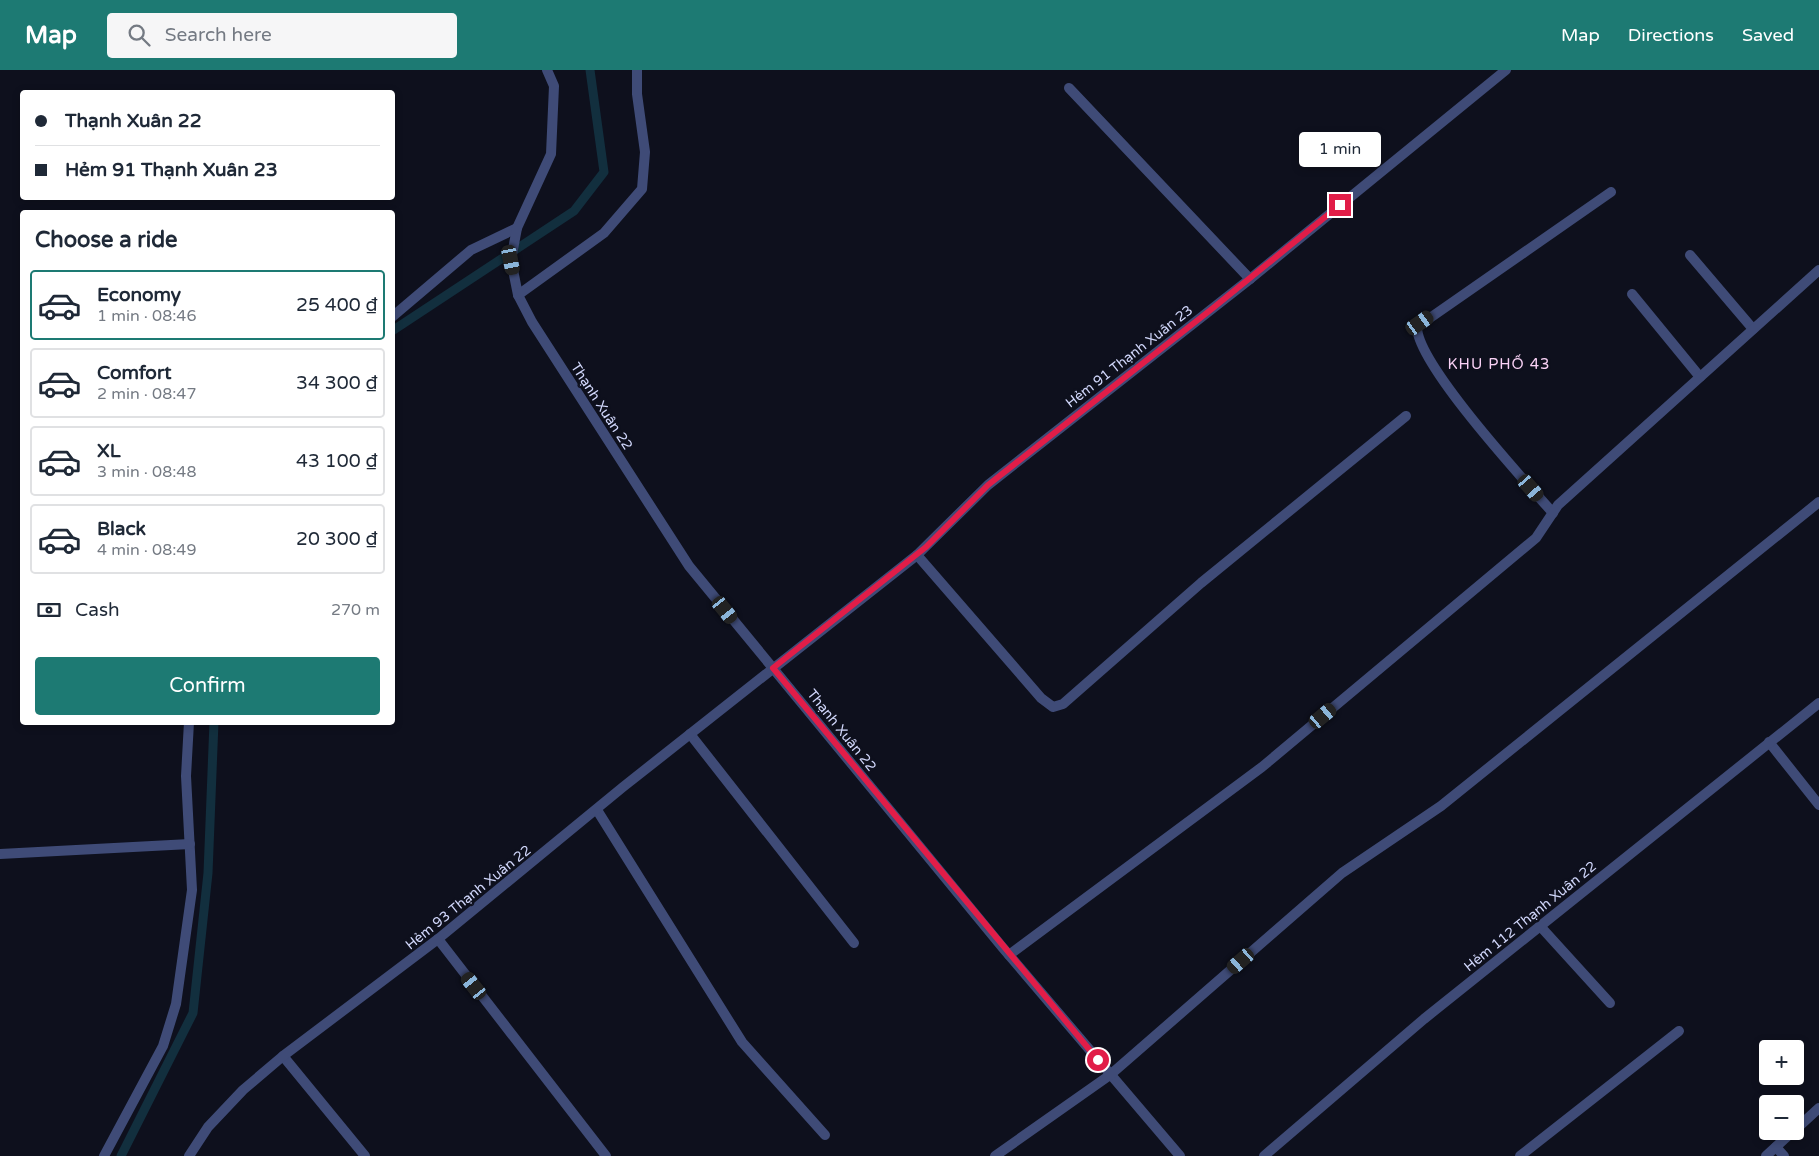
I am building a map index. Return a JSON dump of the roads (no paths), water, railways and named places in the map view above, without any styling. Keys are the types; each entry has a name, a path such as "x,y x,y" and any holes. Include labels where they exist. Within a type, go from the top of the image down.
{"street":[{"name":"Thạnh Xuân 22","path":"547,70 554,86 551,154 517,228 511,260 518,295 532,322 689,566 1009,955 1180,1156"},
{"path":"518,295 604,233 642,189 646,152 637,94 637,70"},
{"name":"Hẻm 91 Thạnh Xuân 23","path":"773,668 917,555 988,485 1250,278 1505,70"},
{"path":"1069,88 1250,278"},
{"path":"1553,513 1456,399 1426,352 1418,336 1417,327 1611,192"},
{"path":"395,313 471,250 517,228"},
{"path":"1690,255 1753,329"},
{"path":"1009,955 1262,767 1536,538 1566,498 1819,270"},
{"path":"1632,294 1700,377"},
{"path":"917,555 1041,698 1052,707 1063,704 1201,583 1406,416"},
{"path":"995,1156 1110,1075 1342,873 1441,806 1819,502"},
{"name":"Hẻm 93 Thạnh Xuân 22","path":"189,1156 208,1127 244,1090 284,1056 438,939 773,668"},
{"name":"Hẻm 112 Thạnh Xuân 22","path":"1264,1156 1424,1019 1819,703"},
{"path":"104,1156 163,1046 176,1004 192,890 186,776 189,725"},
{"path":"690,734 854,943"},
{"path":"1769,742 1819,805"},
{"path":"597,810 742,1042 825,1135"},
{"path":"0,854 190,844"},
{"path":"1540,926 1610,1003"},
{"path":"438,939 606,1156"},
{"path":"1520,1156 1678,1031"},
{"path":"284,1056 365,1156"},
{"path":"1804,1122 1819,1108"},
{"path":"1766,1156 1784,1140"},
{"path":"1776,1147 1784,1156"}],"waterway":[{"path":"395,329 574,211 604,172 590,70"},
{"path":"121,1156 193,1013 208,873 214,725"}],"district":[{"name":"KHU PHỐ 43","path":"1499,364"}]}
